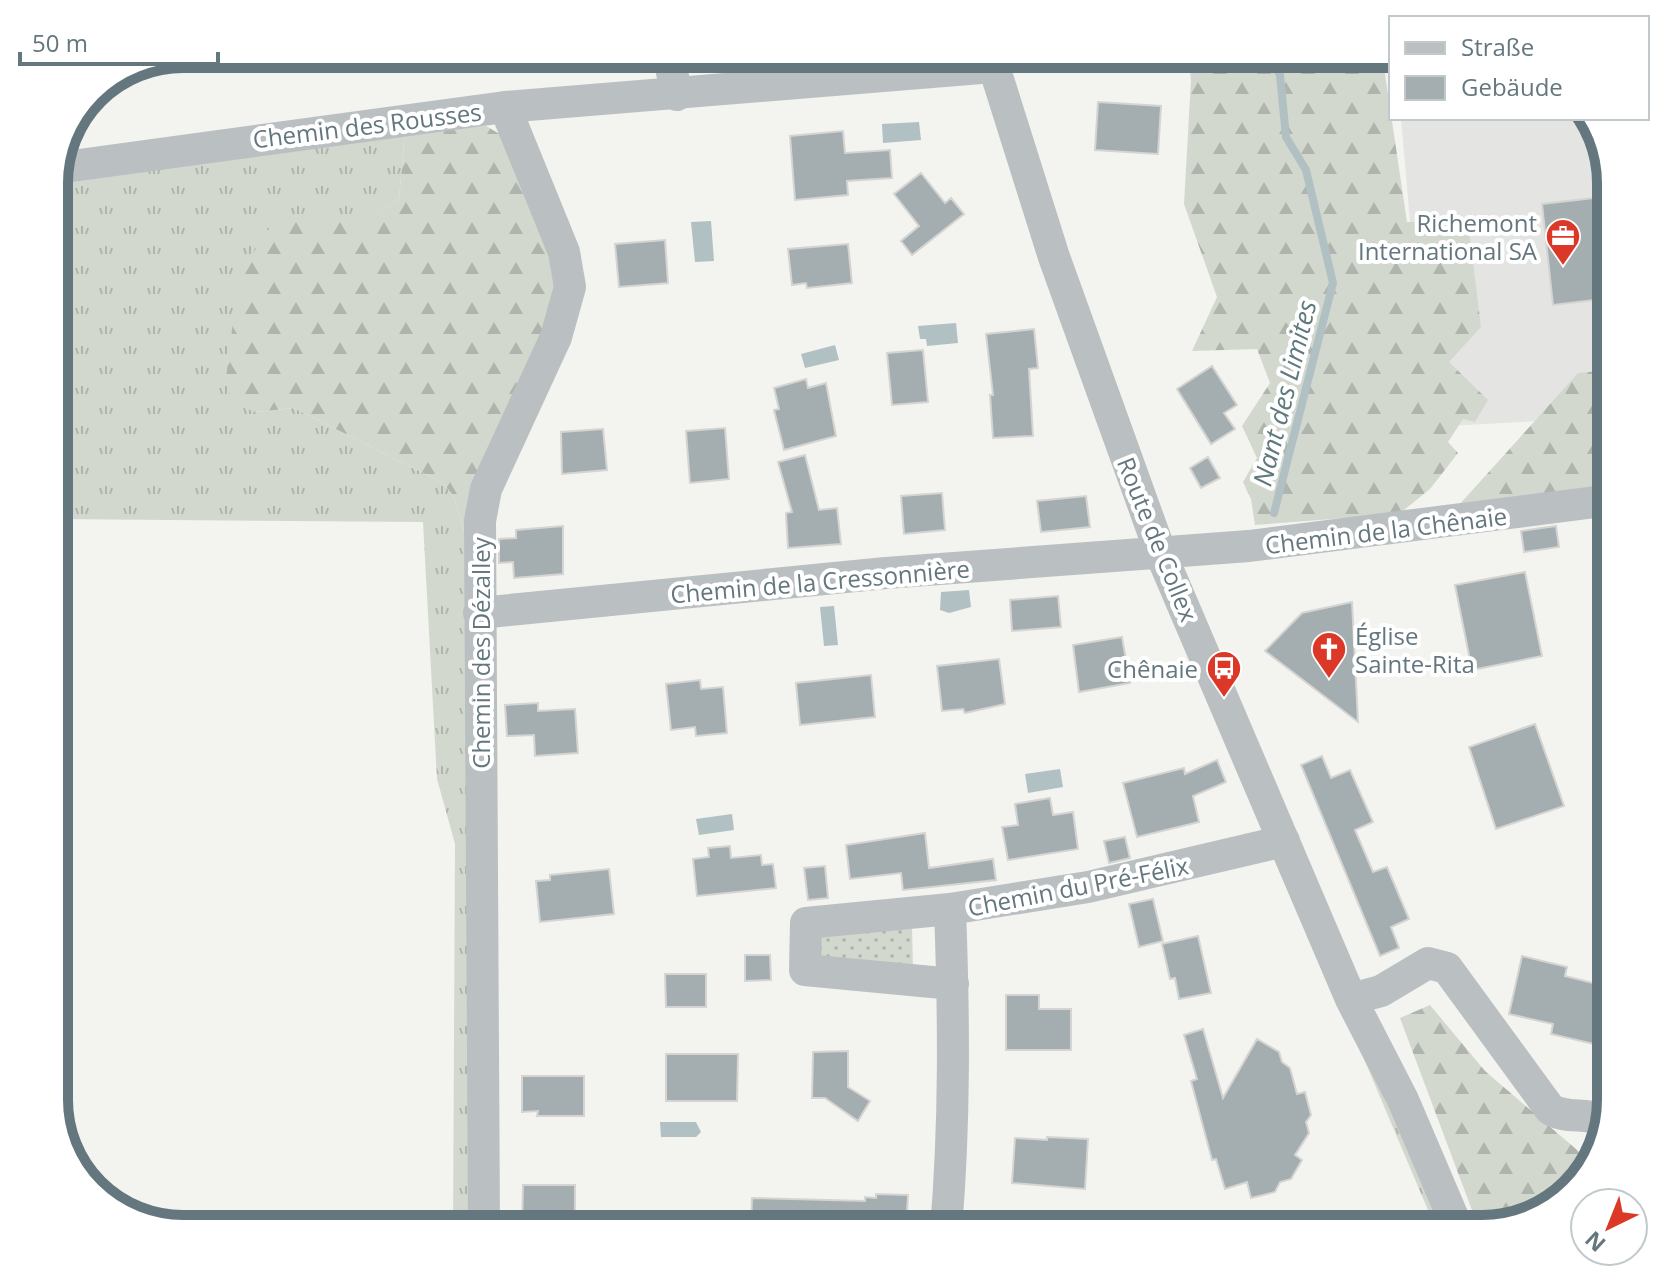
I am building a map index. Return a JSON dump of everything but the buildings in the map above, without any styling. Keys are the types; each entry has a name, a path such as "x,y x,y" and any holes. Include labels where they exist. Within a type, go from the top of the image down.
{"street":[{"path":"671,68 677,95"},
{"name":"Chemin des Rousses","path":"70,166 505,107 677,95 920,68"},
{"name":"Route de Collex","path":"995,68 1099,388 1161,554 1351,999 1403,1100 1452,1215"},
{"name":"Chemin des Dézalley","path":"484,1215 478,545 486,489 556,337 570,287 564,252 505,107"},
{"name":"Chemin de la Chênaie","path":"1161,554 1380,532 1597,502"},
{"name":"Chemin de la Cressonnière","path":"479,613 886,573 1161,554"},
{"name":"Chemin du Pré-Félix","path":"947,1215 954,1135 950,909 1088,887 1284,841"},
{"path":"950,909 806,923 805,970 953,984"},
{"path":"1351,999 1381,991 1428,963 1438,963 1447,968 1550,1109 1560,1116 1582,1114 1595,1118"}],"shaded area":[{"name":"Richemont International SA","path":"1401,120 1577,120 1591,146 1597,183 1597,418 1428,427"},
{"path":"919,122 921,140 883,143 882,124"},
{"path":"711,221 714,261 695,262 691,222"},
{"path":"956,323 958,343 927,346 926,339 920,339 918,326"},
{"path":"835,345 839,360 805,368 801,354"},
{"path":"969,590 971,607 949,613 940,610 941,592"},
{"path":"834,606 838,645 824,646 820,607"},
{"path":"1060,769 1063,787 1028,793 1025,774"},
{"path":"732,814 734,830 699,835 696,819"},
{"path":"660,1122 696,1122 701,1132 696,1137 661,1137"}],"green space":[{"path":"1190,68 1384,68 1389,120 1392,120 1407,222 1468,222 1481,327 1449,362 1488,400 1475,422 1463,419 1448,442 1458,453 1430,489 1399,514 1255,525 1251,499 1243,482 1257,458 1242,426 1270,383 1257,349 1192,351 1217,297 1184,204"},
{"path":"486,126 508,139 551,243 558,289 474,528 464,531 453,495 443,483 294,408 256,412 232,404 226,377 238,282 262,237 273,225 301,218 373,218 399,199 405,131"},
{"path":"405,131 399,199 372,219 301,218 256,412 294,408 443,483 453,495 464,531 474,528 469,1215 453,1215 455,844 437,779 423,522 68,519 68,178"},
{"path":"1597,371 1597,486 1459,505 1578,373"},
{"path":"912,926 913,970 818,962 816,933"},
{"path":"1430,1005 1485,1071 1583,1155 1558,1187 1546,1196 1505,1213 1474,1215 1400,1018"},
{"path":"1353,1033 1381,1083 1439,1215 1430,1215"}],"waterway":[{"name":"Nant des Limites","path":"1274,513 1333,283 1306,170 1286,137 1280,75 1276,68"}],"place":[{"name":"Richemont International SA","path":"1563,267"},
{"name":"Église Sainte-Rita","path":"1329,680"},
{"name":"Chênaie","path":"1224,699"}]}
